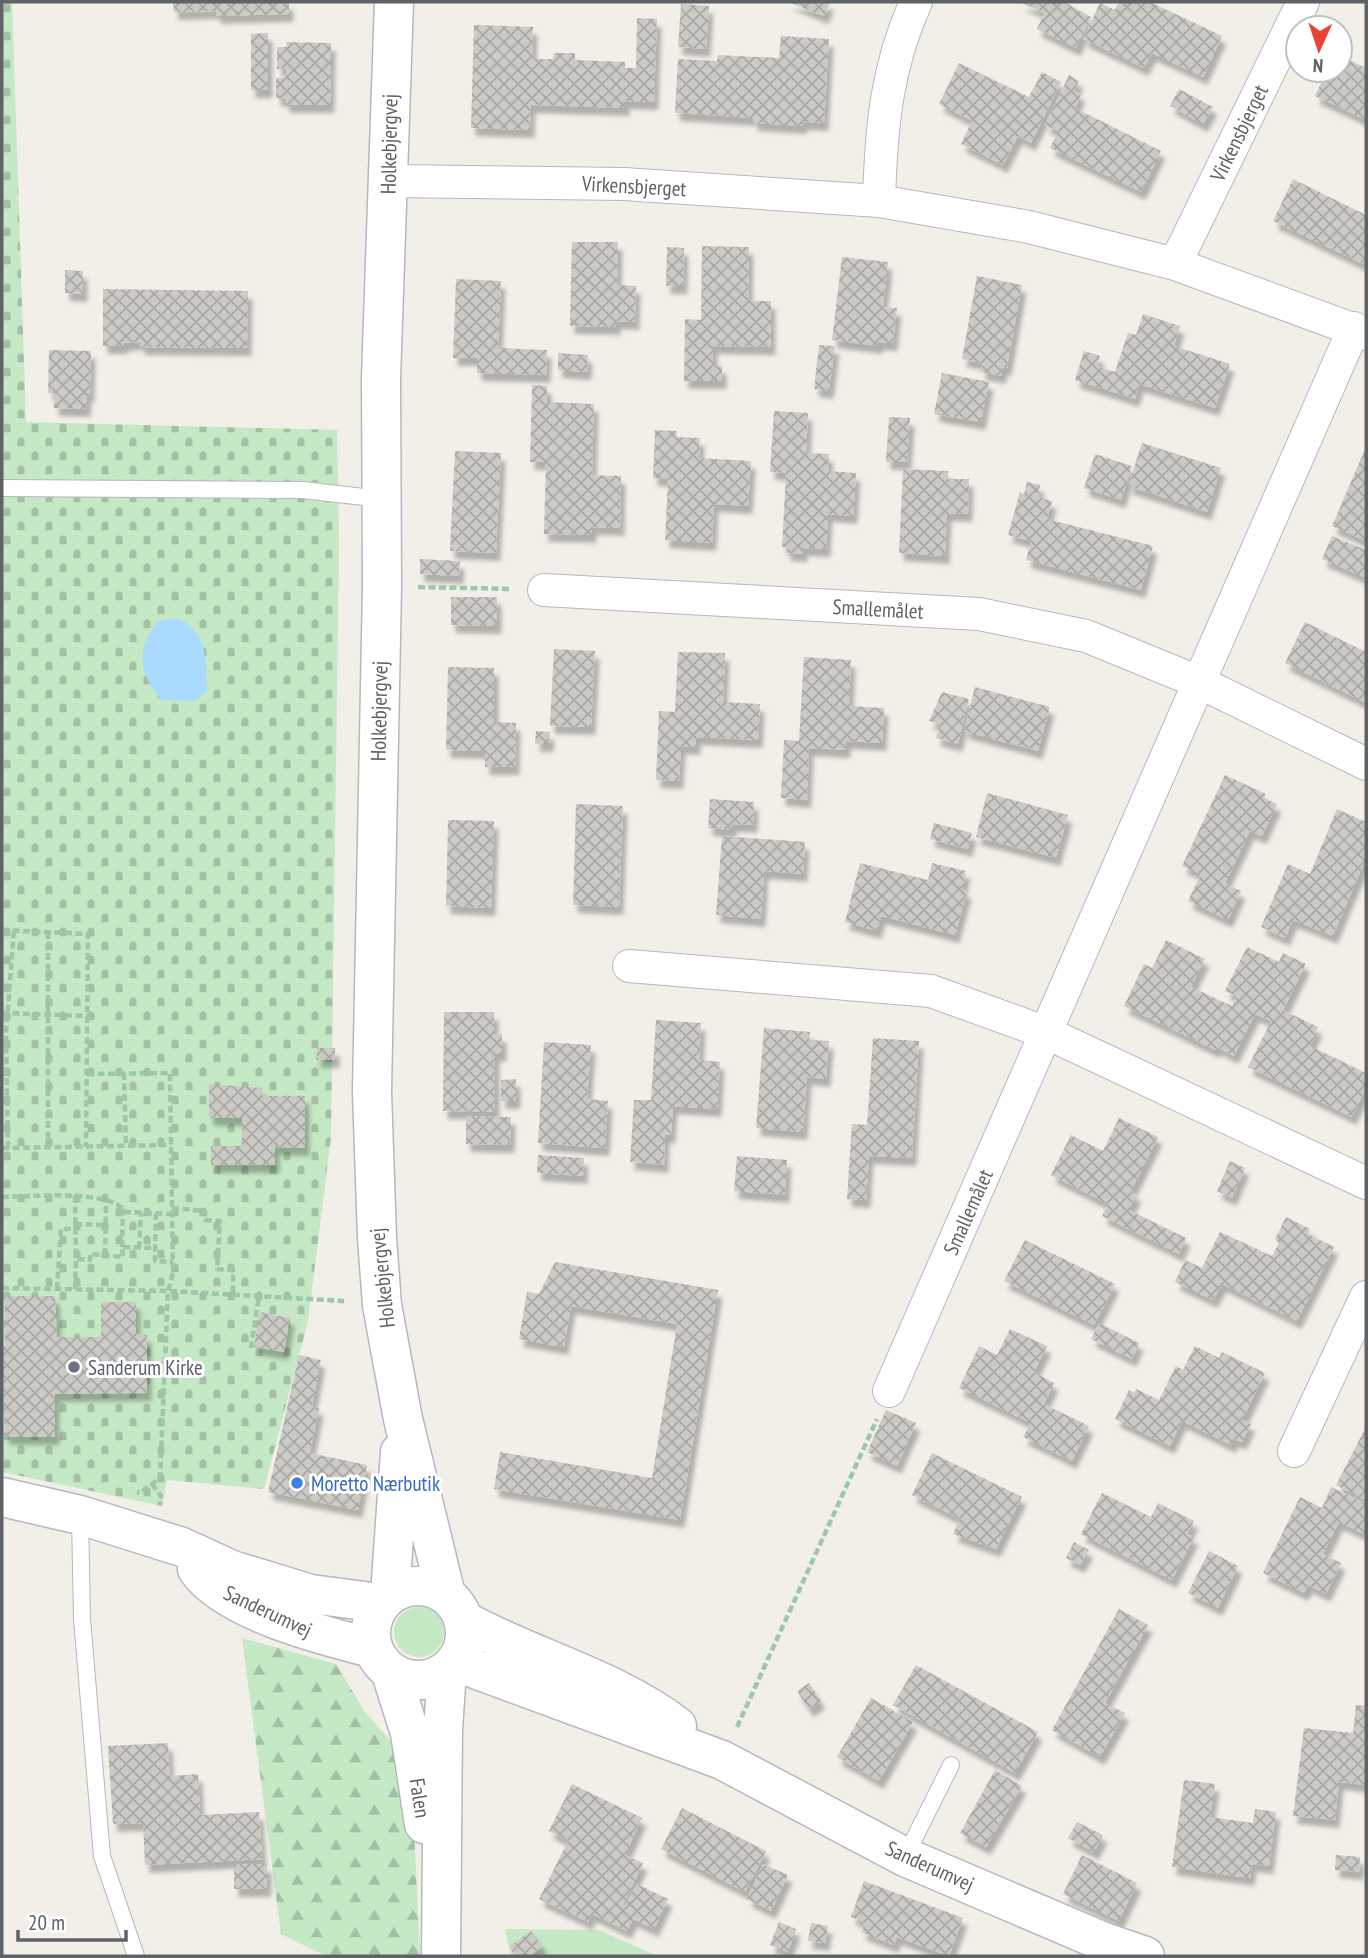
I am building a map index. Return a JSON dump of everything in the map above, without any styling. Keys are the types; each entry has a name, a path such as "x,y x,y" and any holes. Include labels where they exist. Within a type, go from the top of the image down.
{"street":[{"name":"Holkebjergvej","path":"394,2 381,378 382,586 372,1092 377,1238 382,1305 403,1419 455,1607"},
{"path":"878,201 880,140 888,82 916,2"},
{"name":"Virkensbjerget","path":"1175,264 1303,2"},
{"name":"Virkensbjerget","path":"388,181 624,184 878,201 1029,227 1175,264 1360,331"},
{"name":"Smallemålet","path":"890,1391 1201,682 1360,331"},
{"name":"Smallemålet","path":"544,590 979,614 1086,636 1201,682 1366,764"},
{"path":"629,966 931,991 1047,1033 1366,1183"},
{"path":"1294,1451 1366,1297"},
{"name":"Holkebjergvej","path":"385,1599 403,1419"},
{"name":"Sanderumvej","path":"2,1497 80,1515 182,1547 232,1570 311,1594 385,1599"},
{"name":"Sanderumvej","path":"182,1547 204,1580 251,1608 382,1661"},
{"path":"416,1586 455,1607 465,1636 452,1666 421,1681 406,1680 382,1661 370,1632 373,1617 385,1599 416,1586"},
{"name":"Sanderumvej","path":"455,1607 658,1712 722,1760"},
{"name":"Falen","path":"382,1661 410,1734 441,1941"},
{"name":"Sanderumvej","path":"452,1666 722,1760 905,1857 1144,1956"},
{"name":"Falen","path":"441,1941 452,1666"}],"lane":[{"path":"2,488 303,491 381,499"},
{"path":"80,1515 82,1619 102,1856 136,1956"},
{"path":"905,1857 951,1765"}],"path":[{"path":"382,586 544,590"},
{"path":"2,930 88,934 86,1147"},
{"path":"8,1148 9,1047 4,1014 14,930"},
{"path":"48,932 48,1147"},
{"path":"4,1014 88,1016"},
{"path":"2,1046 9,1047"},
{"path":"124,1073 126,1146"},
{"path":"87,1074 170,1073 173,1262 168,1291 160,1478"},
{"path":"2,1148 171,1145"},
{"path":"2,1197 75,1196 106,1200 123,1207 126,1212 205,1211 205,1220 220,1221 217,1269 233,1270 233,1294"},
{"path":"75,1196 75,1289"},
{"path":"105,1255 106,1200"},
{"path":"76,1259 90,1260 90,1254 123,1257 123,1207"},
{"path":"139,1248 141,1213"},
{"path":"156,1213 155,1261 173,1262"},
{"path":"57,1289 61,1229 106,1225"},
{"path":"122,1247 155,1248"},
{"path":"2,1288 168,1291 382,1305"},
{"path":"251,1348 259,1296"},
{"path":"722,1760 890,1391"},
{"path":"152,1484 161,1496"}],"green space":[{"path":"2,2 12,2 26,422 337,430 339,543 331,1137 308,1321 264,1489 167,1480 162,1506 2,1472"},
{"path":"419,1607 436,1615 444,1632 436,1649 419,1657 402,1649 394,1632 402,1615"},
{"path":"242,1638 336,1664 365,1712 411,1764 420,1956 326,1956 281,1934"},
{"path":"505,1929 599,1930 657,1956 511,1956"}],"water":[{"path":"174,618 193,629 203,647 207,691 195,701 162,700 154,691 145,672 143,652 150,632 157,622"}],"building":[{"path":"173,2 289,2 289,14 216,16 216,11 174,12"},
{"path":"788,2 830,2 824,16"},
{"path":"1020,2 1064,2 1091,17 1076,48 1037,29 1044,13"},
{"path":"1119,2 1150,2 1222,36 1203,77 1152,53 1144,68 1083,39 1100,3 1115,10"},
{"path":"681,4 709,6 706,49 678,47"},
{"path":"637,18 657,19 654,102 625,101 625,108 531,105 530,130 471,128 474,25 533,27 532,59 553,59 554,53 575,53 575,60 625,62 625,68 636,68"},
{"path":"268,33 268,90 251,90 251,34"},
{"path":"781,36 829,39 824,123 803,122 803,126 753,123 754,118 675,113 678,59 717,61 718,55 779,58"},
{"path":"286,42 331,43 330,105 285,105 285,99 276,98 276,78 286,78 286,68 277,69 277,47 287,47"},
{"path":"1354,62 1366,68 1366,120 1315,96 1321,84 1354,84"},
{"path":"959,63 1029,97 1042,72 1061,82 1031,143 1018,136 1003,165 961,144 972,121 939,104"},
{"path":"1069,75 1079,81 1074,91 1081,94 1075,108 1161,151 1141,192 1050,148 1058,131 1045,125"},
{"path":"1179,89 1213,107 1203,124 1170,106"},
{"path":"1293,179 1366,215 1366,258 1363,264 1273,221"},
{"path":"572,242 618,242 617,285 636,286 635,322 616,321 616,327 570,326"},
{"path":"702,246 749,247 748,301 771,301 771,347 713,346 713,366 722,366 722,381 684,381 685,319 701,320"},
{"path":"667,247 684,248 683,286 666,286"},
{"path":"842,257 888,262 883,307 897,308 893,343 878,342 878,346 832,340"},
{"path":"65,270 83,271 83,294 65,293"},
{"path":"977,276 1022,285 1007,368 1003,367 1001,376 981,372 982,363 962,359"},
{"path":"456,279 501,281 498,348 547,350 546,375 477,373 477,358 453,358"},
{"path":"103,289 248,291 247,348 140,347 140,342 124,343 124,346 103,346"},
{"path":"1143,314 1180,326 1174,346 1230,364 1215,408 1139,384 1135,399 1075,380 1084,351 1100,356 1097,366 1115,372 1128,333 1136,335"},
{"path":"819,345 835,346 829,391 814,389"},
{"path":"49,350 91,351 90,394 87,394 86,409 54,408 55,393 48,393"},
{"path":"558,353 588,355 587,372 558,370"},
{"path":"942,373 989,382 981,422 934,414"},
{"path":"532,385 547,386 547,402 594,404 592,475 621,476 620,528 592,527 592,535 544,534 546,462 530,462"},
{"path":"774,411 808,413 806,453 829,454 828,471 856,473 853,516 828,514 826,549 803,548 803,554 786,553 787,547 782,547 786,473 770,472"},
{"path":"889,417 910,418 907,462 886,462"},
{"path":"655,430 677,431 676,437 700,438 699,458 751,461 748,506 714,504 712,543 665,540 668,479 653,478"},
{"path":"1142,443 1221,468 1207,512 1128,486"},
{"path":"1366,447 1366,541 1332,526"},
{"path":"455,451 501,453 496,553 450,551"},
{"path":"1095,454 1132,466 1121,500 1084,488"},
{"path":"903,469 948,471 948,479 969,479 968,514 947,513 945,556 899,553"},
{"path":"1027,482 1040,485 1038,497 1052,501 1047,519 1153,546 1141,590 1026,560 1031,541 1008,535 1020,492 1024,494"},
{"path":"1332,536 1366,550 1366,578 1322,559"},
{"path":"420,559 460,561 459,576 420,574"},
{"path":"451,597 497,597 497,626 451,625"},
{"path":"1305,622 1366,652 1366,703 1285,663"},
{"path":"554,649 595,651 591,727 550,726"},
{"path":"678,652 725,653 723,702 760,704 758,740 696,737 696,747 681,746 679,781 656,780 659,711 675,712"},
{"path":"804,657 851,660 849,706 884,708 882,743 846,741 846,750 809,748 807,800 781,798 784,740 799,741"},
{"path":"448,667 494,668 494,722 516,723 515,767 485,767 485,751 446,750"},
{"path":"975,687 1050,707 1038,751 964,731"},
{"path":"942,692 969,699 958,744 936,738 940,724 929,721"},
{"path":"536,731 550,732 549,744 535,744"},
{"path":"1225,775 1266,794 1264,798 1277,804 1262,836 1250,831 1225,883 1241,891 1228,920 1188,901 1201,874 1182,866"},
{"path":"987,793 1068,815 1056,858 976,837"},
{"path":"710,799 754,802 753,825 732,824 732,830 708,828"},
{"path":"576,804 623,806 619,907 573,905"},
{"path":"1337,809 1366,822 1366,858 1333,936 1293,920 1285,938 1261,927 1288,864 1310,874"},
{"path":"448,820 494,821 491,908 446,906"},
{"path":"934,823 972,833 968,849 930,839"},
{"path":"722,836 805,842 803,874 764,871 761,919 716,915"},
{"path":"860,863 928,880 932,863 966,871 962,890 967,891 955,935 881,916 877,931 845,922"},
{"path":"1166,940 1205,959 1191,987 1232,1006 1237,996 1225,991 1247,947 1279,962 1283,953 1306,964 1283,1010 1318,1027 1310,1046 1366,1073 1366,1087 1352,1117 1248,1067 1271,1021 1255,1014 1234,1056 1217,1047 1215,1050 1124,1006 1144,964 1152,968"},
{"path":"444,1012 494,1012 494,1034 502,1034 502,1054 495,1054 495,1112 443,1111"},
{"path":"656,1020 701,1023 699,1060 720,1062 717,1109 673,1106 671,1135 665,1135 664,1165 630,1162 634,1100 651,1100"},
{"path":"764,1028 810,1032 809,1040 829,1041 826,1079 807,1077 803,1132 756,1128"},
{"path":"873,1038 919,1041 912,1158 869,1156 866,1200 847,1199 852,1124 867,1125"},
{"path":"544,1042 591,1045 587,1099 608,1101 605,1148 538,1143"},
{"path":"317,1048 335,1048 335,1060 316,1060"},
{"path":"516,1079 516,1101 501,1101 501,1080"},
{"path":"209,1084 262,1088 262,1096 305,1096 305,1148 275,1147 275,1165 211,1165 211,1146 242,1146 242,1118 209,1118"},
{"path":"466,1116 511,1117 510,1145 466,1144"},
{"path":"1119,1118 1158,1137 1131,1191 1137,1194 1129,1210 1186,1238 1179,1254 1102,1216 1108,1204 1051,1175 1071,1135 1103,1151"},
{"path":"538,1155 584,1158 583,1176 537,1173"},
{"path":"737,1156 787,1160 785,1195 734,1191"},
{"path":"1230,1161 1245,1168 1232,1198 1217,1191"},
{"path":"1286,1217 1310,1229 1308,1234 1334,1247 1297,1321 1222,1284 1213,1300 1175,1282 1185,1260 1202,1268 1220,1232 1272,1256 1279,1243 1275,1239"},
{"path":"1025,1240 1115,1284 1094,1325 1004,1281"},
{"path":"555,1262 718,1290 680,1520 494,1489 500,1452 652,1478 677,1324 571,1306 564,1347 519,1339 527,1292 539,1294"},
{"name":"Sanderum Kirke","path":"5,1296 55,1296 57,1337 101,1337 101,1302 136,1302 136,1334 147,1335 147,1393 55,1394 55,1437 5,1437 2,1346 5,1346"},
{"path":"260,1312 290,1318 284,1352 254,1347"},
{"path":"1099,1323 1139,1343 1132,1359 1091,1339"},
{"path":"1010,1329 1047,1346 1034,1372 1054,1383 1044,1404 1089,1426 1072,1461 1023,1437 1031,1423 959,1388 979,1346 997,1355"},
{"path":"1195,1346 1219,1358 1222,1352 1265,1373 1242,1420 1251,1424 1242,1442 1234,1439 1231,1445 1182,1421 1170,1446 1115,1419 1129,1390 1134,1393 1136,1389 1159,1400 1176,1366 1183,1370"},
{"path":"299,1355 321,1360 312,1406 319,1408 310,1453 367,1465 358,1510 268,1492"},
{"path":"886,1410 916,1423 897,1466 867,1452"},
{"path":"1366,1427 1366,1500 1336,1485"},
{"path":"932,1453 1022,1497 996,1549 953,1534 960,1519 912,1495"},
{"path":"1331,1487 1366,1504 1366,1535 1339,1522 1323,1554 1341,1563 1326,1594 1308,1585 1304,1593 1263,1573 1300,1497 1322,1508"},
{"path":"1102,1493 1151,1517 1158,1503 1194,1521 1187,1534 1194,1537 1172,1580 1081,1534"},
{"path":"1074,1542 1089,1550 1080,1565 1066,1558"},
{"path":"1209,1551 1238,1566 1218,1608 1188,1593"},
{"path":"1119,1609 1148,1625 1105,1703 1125,1713 1100,1757 1052,1730"},
{"path":"916,1665 1038,1732 1015,1773 893,1705"},
{"path":"809,1683 821,1701 809,1709 797,1691"},
{"path":"871,1698 913,1722 879,1781 837,1757"},
{"path":"1356,1705 1366,1706 1366,1785 1339,1782 1335,1820 1293,1816 1304,1728 1353,1733"},
{"path":"168,1743 170,1776 198,1774 200,1815 259,1812 262,1859 145,1865 143,1823 113,1824 108,1746"},
{"path":"995,1770 1022,1786 986,1847 960,1833"},
{"path":"1184,1780 1215,1784 1210,1817 1253,1823 1255,1809 1276,1812 1269,1866 1252,1864 1250,1878 1172,1867"},
{"path":"572,1784 642,1818 625,1855 643,1863 623,1905 625,1906 637,1884 668,1899 654,1929 633,1919 627,1931 592,1914 588,1922 539,1899 568,1841 549,1831"},
{"path":"682,1808 766,1851 745,1892 661,1849"},
{"path":"1077,1822 1103,1835 1094,1852 1068,1838"},
{"path":"1082,1855 1137,1883 1119,1921 1063,1894"},
{"path":"1336,1855 1360,1857 1359,1872 1335,1870"},
{"path":"234,1864 267,1864 267,1889 234,1889"},
{"path":"763,1864 788,1875 771,1911 747,1899"},
{"path":"864,1881 963,1918 949,1956 897,1937 894,1945 861,1932 865,1922 851,1917"},
{"path":"779,1922 796,1929 788,1952 770,1945"},
{"path":"811,1923 828,1926 825,1943 808,1941"},
{"path":"531,1931 543,1946 530,1956 516,1956 509,1947"}],"place":[{"name":"Sanderum Kirke","path":"74,1367"},
{"name":"Moretto Nærbutik","path":"297,1483"}]}
